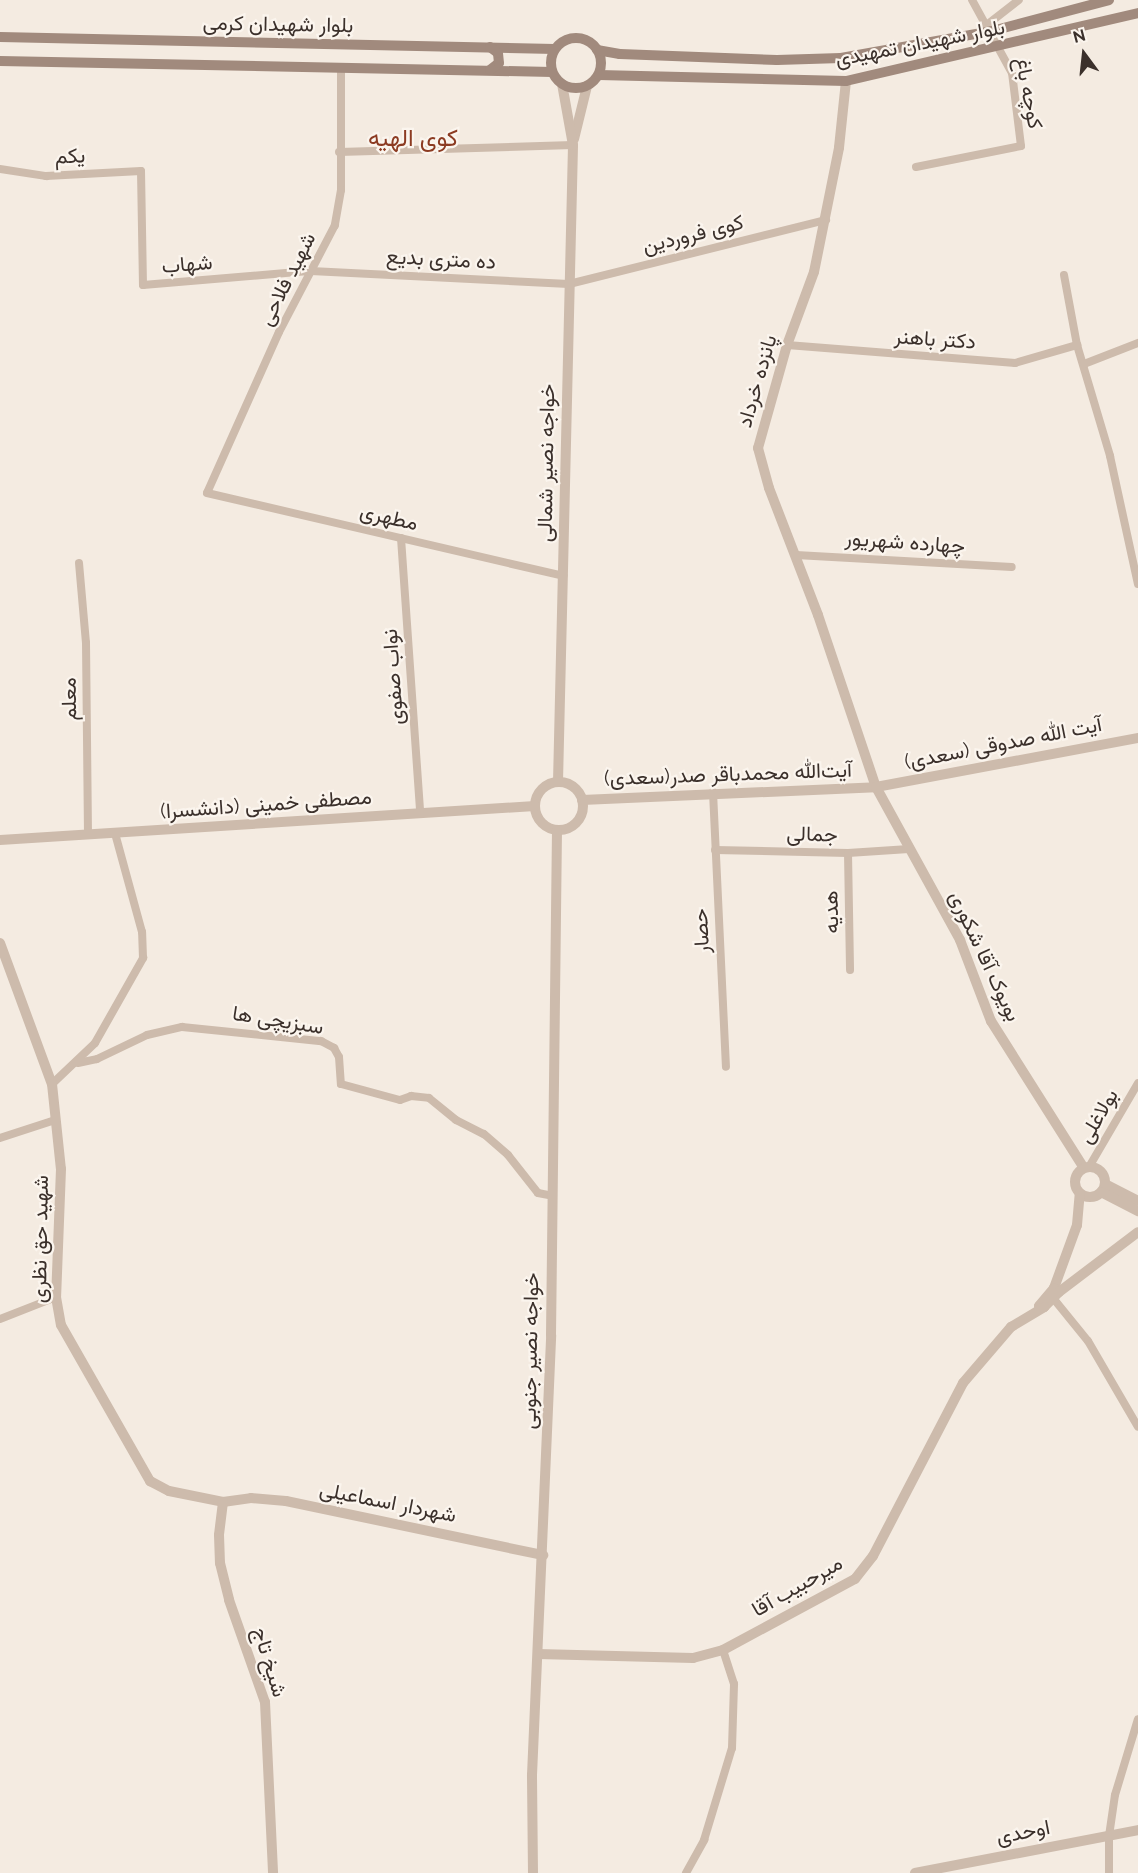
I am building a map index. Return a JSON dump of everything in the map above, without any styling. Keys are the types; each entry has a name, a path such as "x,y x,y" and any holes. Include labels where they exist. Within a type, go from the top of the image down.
{"main road":[{"name":"بلوار شهیدان تمهیدی","path":"597,50 620,54 777,60 841,58 1109,0"},
{"name":"بلوار شهیدان تمهیدی","path":"598,75 846,81 1001,47 1138,13"},
{"name":"بلوار شهیدان کرمی","path":"0,38 555,49"},
{"path":"576,38 597,50 601,62 598,75 588,86 572,88 562,84 552,72 555,49 576,38"},
{"path":"490,47 498,52 500,63 490,70"},
{"name":"بلوار شهیدان کرمی","path":"0,61 552,72"}],"street":[{"path":"972,0 1001,47"},
{"path":"990,27 1019,0"},
{"name":"کوچه باغ","path":"916,168 1021,146 1011,73 1001,47"},
{"name":"شهید فلاحی","path":"207,493 279,332 335,225 341,190 339,152 341,68"},
{"name":"پانزده خرداد","path":"846,81 826,220 814,272 787,345 758,448 769,488 796,555 876,787"},
{"path":"562,84 573,145"},
{"path":"573,145 588,86"},
{"path":"339,152 573,145"},
{"name":"خواجه نصیر شمالی","path":"558,782 573,145"},
{"name":"یکم","path":"0,170 46,176 141,171"},
{"name":"شهاب","path":"141,171 143,285 312,271"},
{"name":"کوی فروردین","path":"570,285 826,220"},
{"name":"ده متری بدیع","path":"312,271 570,285"},
{"path":"1064,275 1077,345 1110,456 1138,584"},
{"path":"1083,364 1138,343"},
{"name":"دکتر باهنر","path":"787,345 1015,363 1077,345"},
{"name":"مطهری","path":"207,493 563,576"},
{"name":"نواب صفوی","path":"401,538 420,813"},
{"name":"چهارده شهریور","path":"796,555 1012,567"},
{"name":"معلم","path":"79,563 86,643 88,835"},
{"name":"آیت الله صدوقی (سعدی)","path":"876,787 1138,738"},
{"path":"558,782 571,785 582,800 576,822 557,830 539,819 535,806 540,792 558,782"},
{"name":"آیت‌الله محمدباقر صدر(سعدی)","path":"582,800 713,792 876,787"},
{"name":"بویوک آقا شکوری","path":"876,787 960,940 991,1021 1087,1168"},
{"name":"حصار","path":"713,792 726,1067"},
{"name":"مصطفی خمینی (دانشسرا)","path":"0,840 535,806"},
{"name":"خواجه نصیر جنوبی","path":"532,1873 532,1775 543,1555 553,1196 557,830"},
{"path":"52,1084 78,1063 95,1043 143,958 142,932 115,833"},
{"name":"جمالی","path":"715,850 848,853 909,849"},
{"name":"هدیه","path":"848,853 850,970"},
{"name":"شهید حق نظری","path":"0,943 52,1084 61,1168 56,1297 61,1325 150,1481 169,1491 224,1502"},
{"name":"سبزیچی ها","path":"78,1063 97,1059 165,1029 219,1028 321,1041 334,1048 339,1057 341,1084 400,1100 411,1096 429,1098 456,1120 484,1134 508,1155 538,1193 553,1196"},
{"name":"بولاغلی","path":"1087,1168 1138,1083"},
{"path":"0,1138 55,1120"},
{"path":"1138,1211 1103,1188 1101,1171 1087,1168 1076,1179 1080,1193 1077,1225 1056,1293 1089,1341 1138,1427"},
{"path":"1080,1193 1088,1197 1103,1188"},
{"path":"1103,1188 1138,1201"},
{"name":"میرحبیب آقا","path":"538,1654 693,1658 723,1650 855,1579 873,1557 963,1383 1011,1327 1138,1232"},
{"path":"0,1319 56,1297"},
{"name":"شهردار اسماعیلی","path":"224,1502 251,1498 286,1502 543,1555"},
{"name":"شیخ تاج","path":"224,1502 219,1535 220,1563 229,1600 265,1701 273,1873"},
{"path":"686,1873 704,1840 732,1748 734,1684 723,1650"},
{"path":"1109,1873 1109,1836 1114,1795 1138,1719"},
{"name":"اوحدی","path":"915,1873 1138,1830"}],"district":[{"name":"کوی الهیه","path":"413,138"}]}
